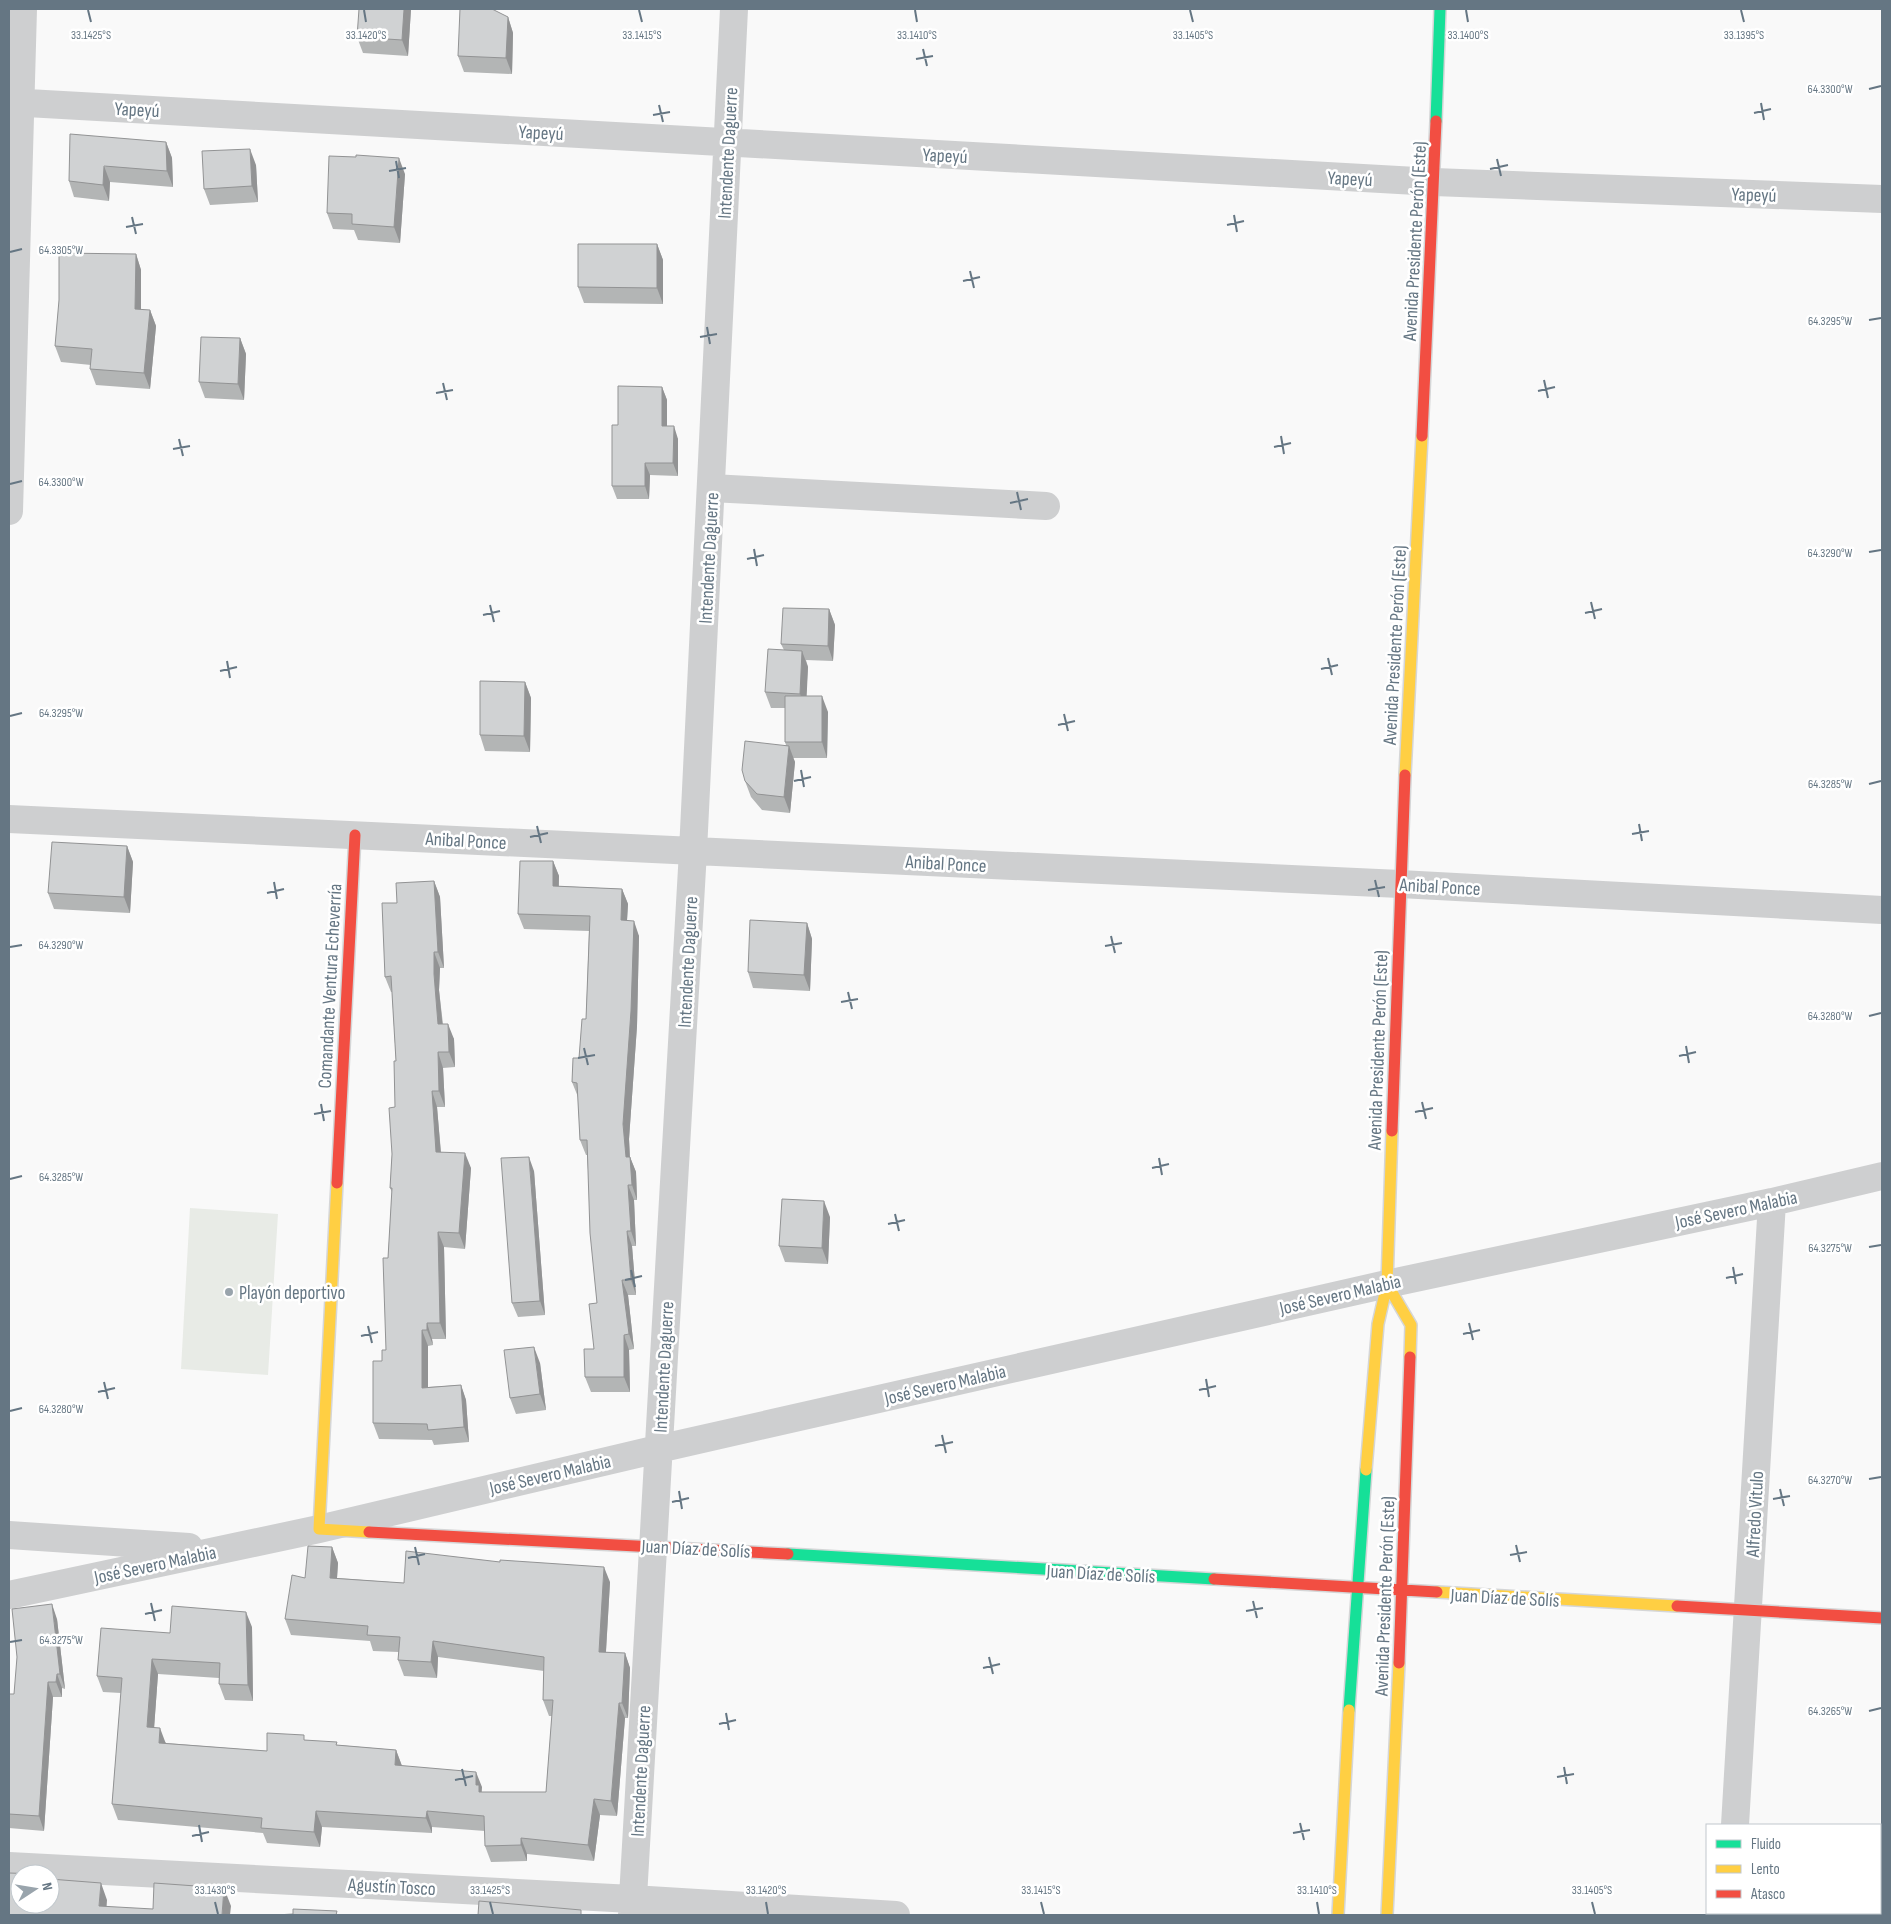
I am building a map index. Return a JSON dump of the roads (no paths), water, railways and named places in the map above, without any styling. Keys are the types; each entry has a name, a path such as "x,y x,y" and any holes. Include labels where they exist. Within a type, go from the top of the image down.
{"main road":[{"name":"Avenida Presidente Perón (Este)","path":"1338,1915 1356,1589 1378,1324 1387,1284 1400,884 1434,182 1440,9"},
{"name":"Comandante Ventura Echeverría","path":"319,1529 354,835"},
{"name":"Avenida Presidente Perón (Este)","path":"1387,1284 1411,1325 1403,1591 1387,1915"},
{"name":"Juan Díaz de Solís","path":"319,1529 653,1546 1356,1589 1882,1618"}],"street":[{"path":"9,511 14,103 23,9"},
{"name":"Intendente Daguerre","path":"632,1907 694,851 734,9"},
{"name":"Yapeyú","path":"14,103 1434,182 1882,199"},
{"path":"711,488 1046,506"},
{"name":"Anibal Ponce","path":"9,819 1400,884 1882,910"},
{"name":"José Severo Malabia","path":"9,1595 319,1529 658,1449 1387,1284 1772,1202 1882,1176"},
{"name":"Alfredo Vitulo","path":"1735,1824 1772,1202"},
{"path":"9,1535 222,1550"},
{"name":"Agustín Tosco","path":"9,1866 632,1907 896,1915"}],"place":[{"name":"Playón deportivo","path":"229,1292"}]}
